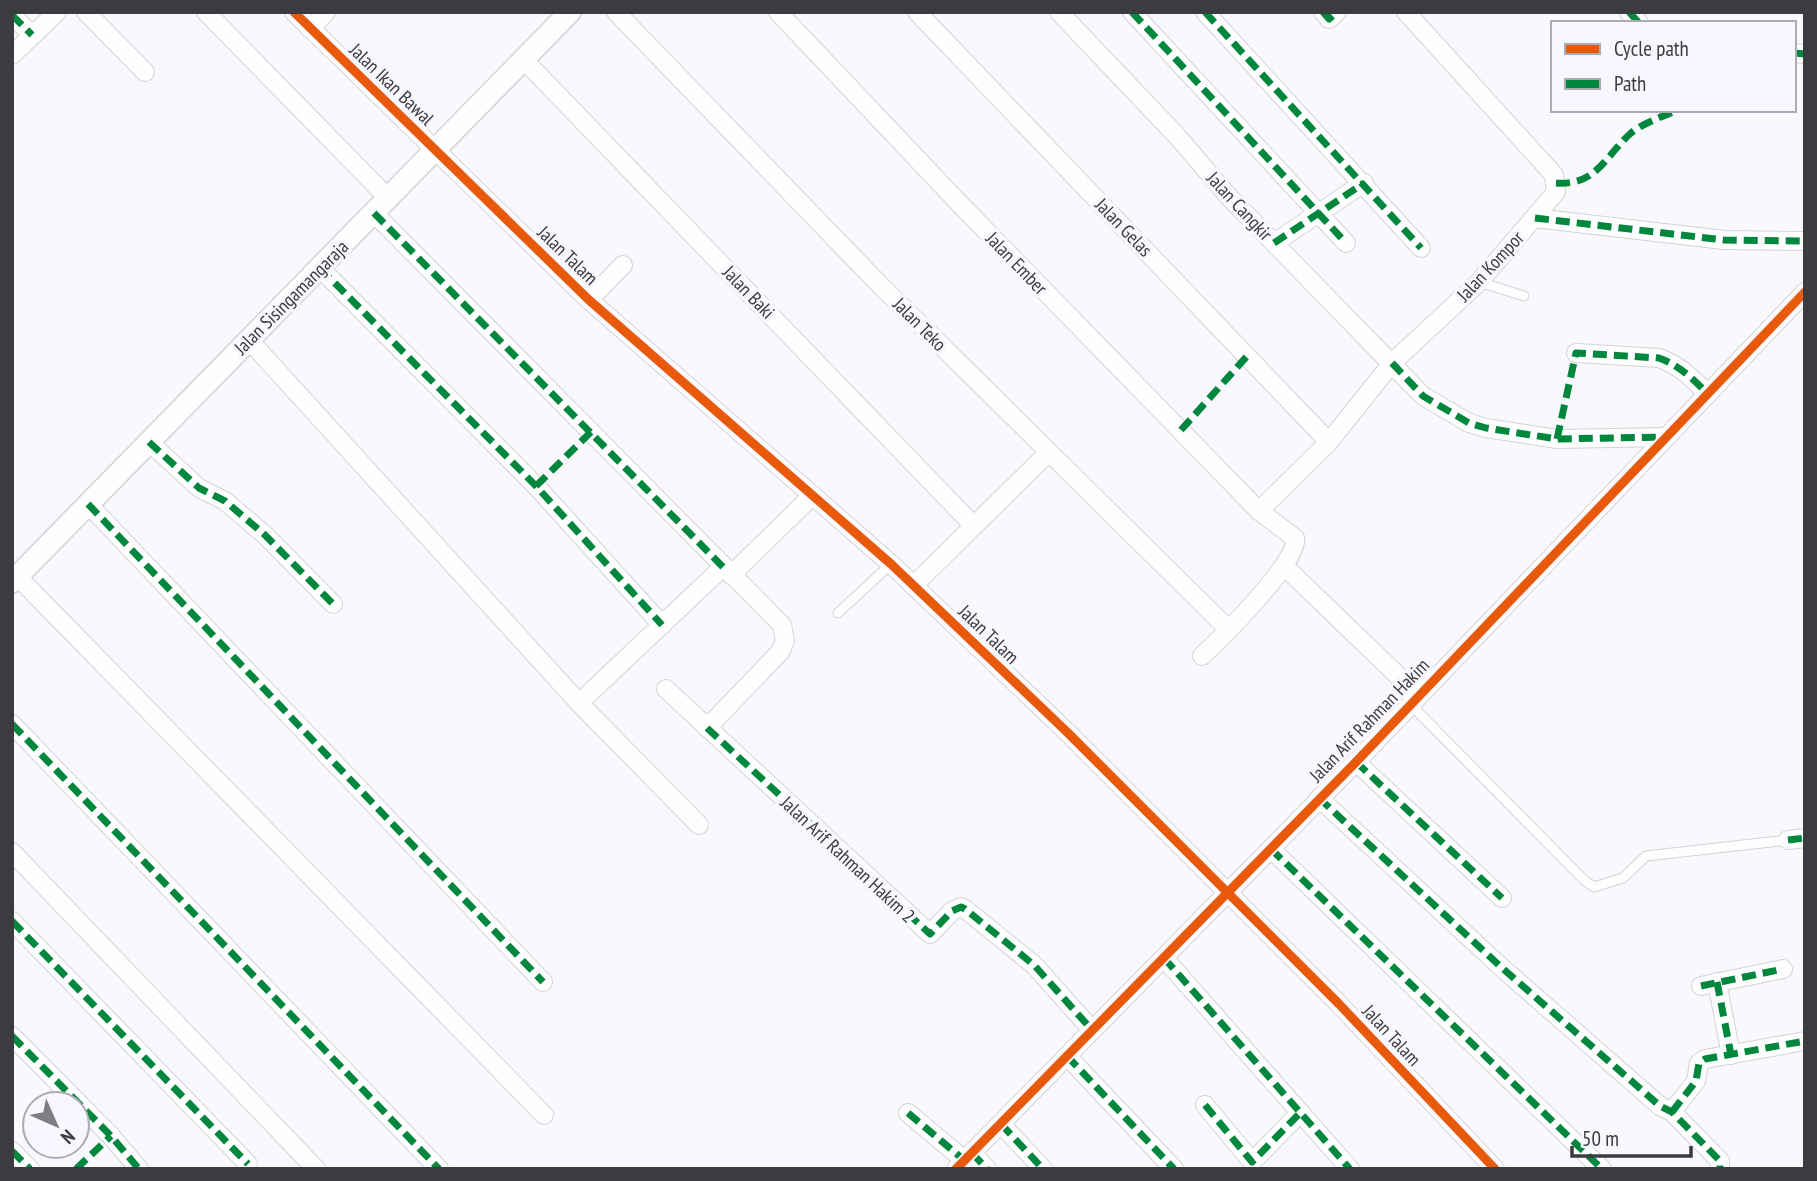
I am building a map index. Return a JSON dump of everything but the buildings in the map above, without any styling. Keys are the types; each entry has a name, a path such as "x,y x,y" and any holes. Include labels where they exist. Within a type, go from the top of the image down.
{"street":[{"path":"12,55 57,12"},
{"path":"86,12 145,72"},
{"path":"206,12 381,206 727,571 782,625 785,641 779,652 708,728"},
{"name":"Jalan Ikan Bawal","path":"294,12 435,150"},
{"path":"310,29 326,12"},
{"name":"Jalan Sisingamangaraja","path":"15,579 570,12"},
{"name":"Jalan Teko","path":"616,12 881,286 1229,630"},
{"name":"Jalan Ember","path":"778,12 958,202 1259,511 1295,538 1296,547 1284,566"},
{"name":"Jalan Gelas","path":"917,12 1329,442"},
{"name":"Jalan Cangkir","path":"1059,12 1176,135 1230,198 1423,396 1469,423 1486,428 1557,439 1666,437"},
{"path":"1132,12 1346,243"},
{"path":"1205,12 1421,248"},
{"name":"Jalan Kompor","path":"1259,511 1329,442 1392,363 1479,282 1556,192 1554,175 1406,12"},
{"path":"12,15 32,35"},
{"name":"Jalan Baki","path":"524,60 973,525"},
{"name":"Jalan Talam","path":"435,150 589,300 891,564 1066,732 1339,1004 1495,1169"},
{"path":"1274,243 1364,183"},
{"path":"1535,218 1724,240 1805,242"},
{"path":"589,300 623,265"},
{"path":"320,268 536,486 662,625"},
{"name":"Jalan Arif Rahman Hakim","path":"964,1161 1356,762 1805,292"},
{"path":"249,340 579,703 699,825"},
{"path":"1576,353 1659,358 1684,371 1708,394"},
{"path":"149,442 199,488 225,501 265,535 333,604"},
{"path":"913,586 1049,452"},
{"path":"579,703 662,625 813,495"},
{"path":"88,504 543,982"},
{"path":"1202,656 1229,630 1284,566 1414,700"},
{"path":"15,579 544,1115"},
{"name":"Jalan Arif Rahman Hakim 2","path":"666,689 930,934 952,911 961,907 965,909 1034,965 1092,1031"},
{"path":"12,724 439,1169"},
{"path":"1356,762 1502,898"},
{"path":"1319,798 1501,967 1660,1107 1672,1112 1720,1161 1720,1169"},
{"path":"1270,849 1602,1169"},
{"path":"12,852 316,1169"},
{"path":"12,921 248,1164"},
{"path":"1164,957 1350,1169"},
{"path":"1731,1055 1709,984 1783,969"},
{"path":"12,1036 111,1136 139,1169"},
{"path":"1672,1112 1696,1081 1699,1063 1705,1059 1805,1041"},
{"path":"1067,1056 1174,1169"},
{"path":"1205,1105 1252,1162 1299,1114"},
{"path":"908,1113 964,1161 987,1169"},
{"path":"1001,1124 1043,1169"},
{"path":"12,1151 30,1169"}],"lane":[{"path":"1479,282 1524,296"},
{"path":"838,613 891,564"},
{"path":"1414,700 1585,881 1594,887 1623,878 1646,856 1796,839"}],"marked path":[{"path":"1132,12 1346,243"},
{"path":"1205,12 1421,248"},
{"path":"1323,12 1329,19 1337,12"},
{"path":"1629,12 1637,21"},
{"path":"12,15 32,35"},
{"path":"1796,53 1805,54"},
{"path":"1556,183 1570,183 1591,175 1631,133 1672,112"},
{"path":"1274,243 1364,183"},
{"path":"374,213 723,567"},
{"path":"1535,218 1724,240 1805,241"},
{"path":"320,268 536,486 662,625"},
{"path":"1557,439 1576,353 1659,358 1679,369 1708,394"},
{"path":"1181,430 1248,355"},
{"path":"1392,363 1423,396 1469,423 1486,428 1557,439 1666,437"},
{"path":"536,486 591,432"},
{"path":"149,442 199,488 225,501 265,535 333,604"},
{"path":"88,504 543,982"},
{"path":"12,724 439,1169"},
{"path":"707,728 930,934 952,911 961,907 965,909 1034,965 1092,1030"},
{"path":"1356,762 1502,898"},
{"path":"1319,798 1501,967 1660,1106 1672,1112 1720,1161 1720,1169"},
{"path":"1788,840 1805,838"},
{"path":"1271,849 1602,1169"},
{"path":"12,921 248,1164"},
{"path":"1164,958 1350,1169"},
{"path":"1701,986 1783,969"},
{"path":"1717,982 1731,1055"},
{"path":"12,1036 111,1136 139,1169"},
{"path":"1672,1112 1696,1081 1699,1063 1705,1059 1805,1041"},
{"path":"1067,1056 1174,1169"},
{"path":"1205,1105 1252,1162 1299,1114"},
{"path":"908,1113 964,1160"},
{"path":"1001,1124 1043,1169"},
{"path":"76,1169 111,1136"},
{"path":"12,1151 30,1169"},
{"path":"972,1153 987,1169"}],"cycle path":[{"path":"294,12 589,300 891,564 1067,732 1339,1004 1495,1169"},
{"path":"956,1169 1356,762 1805,292"}]}
